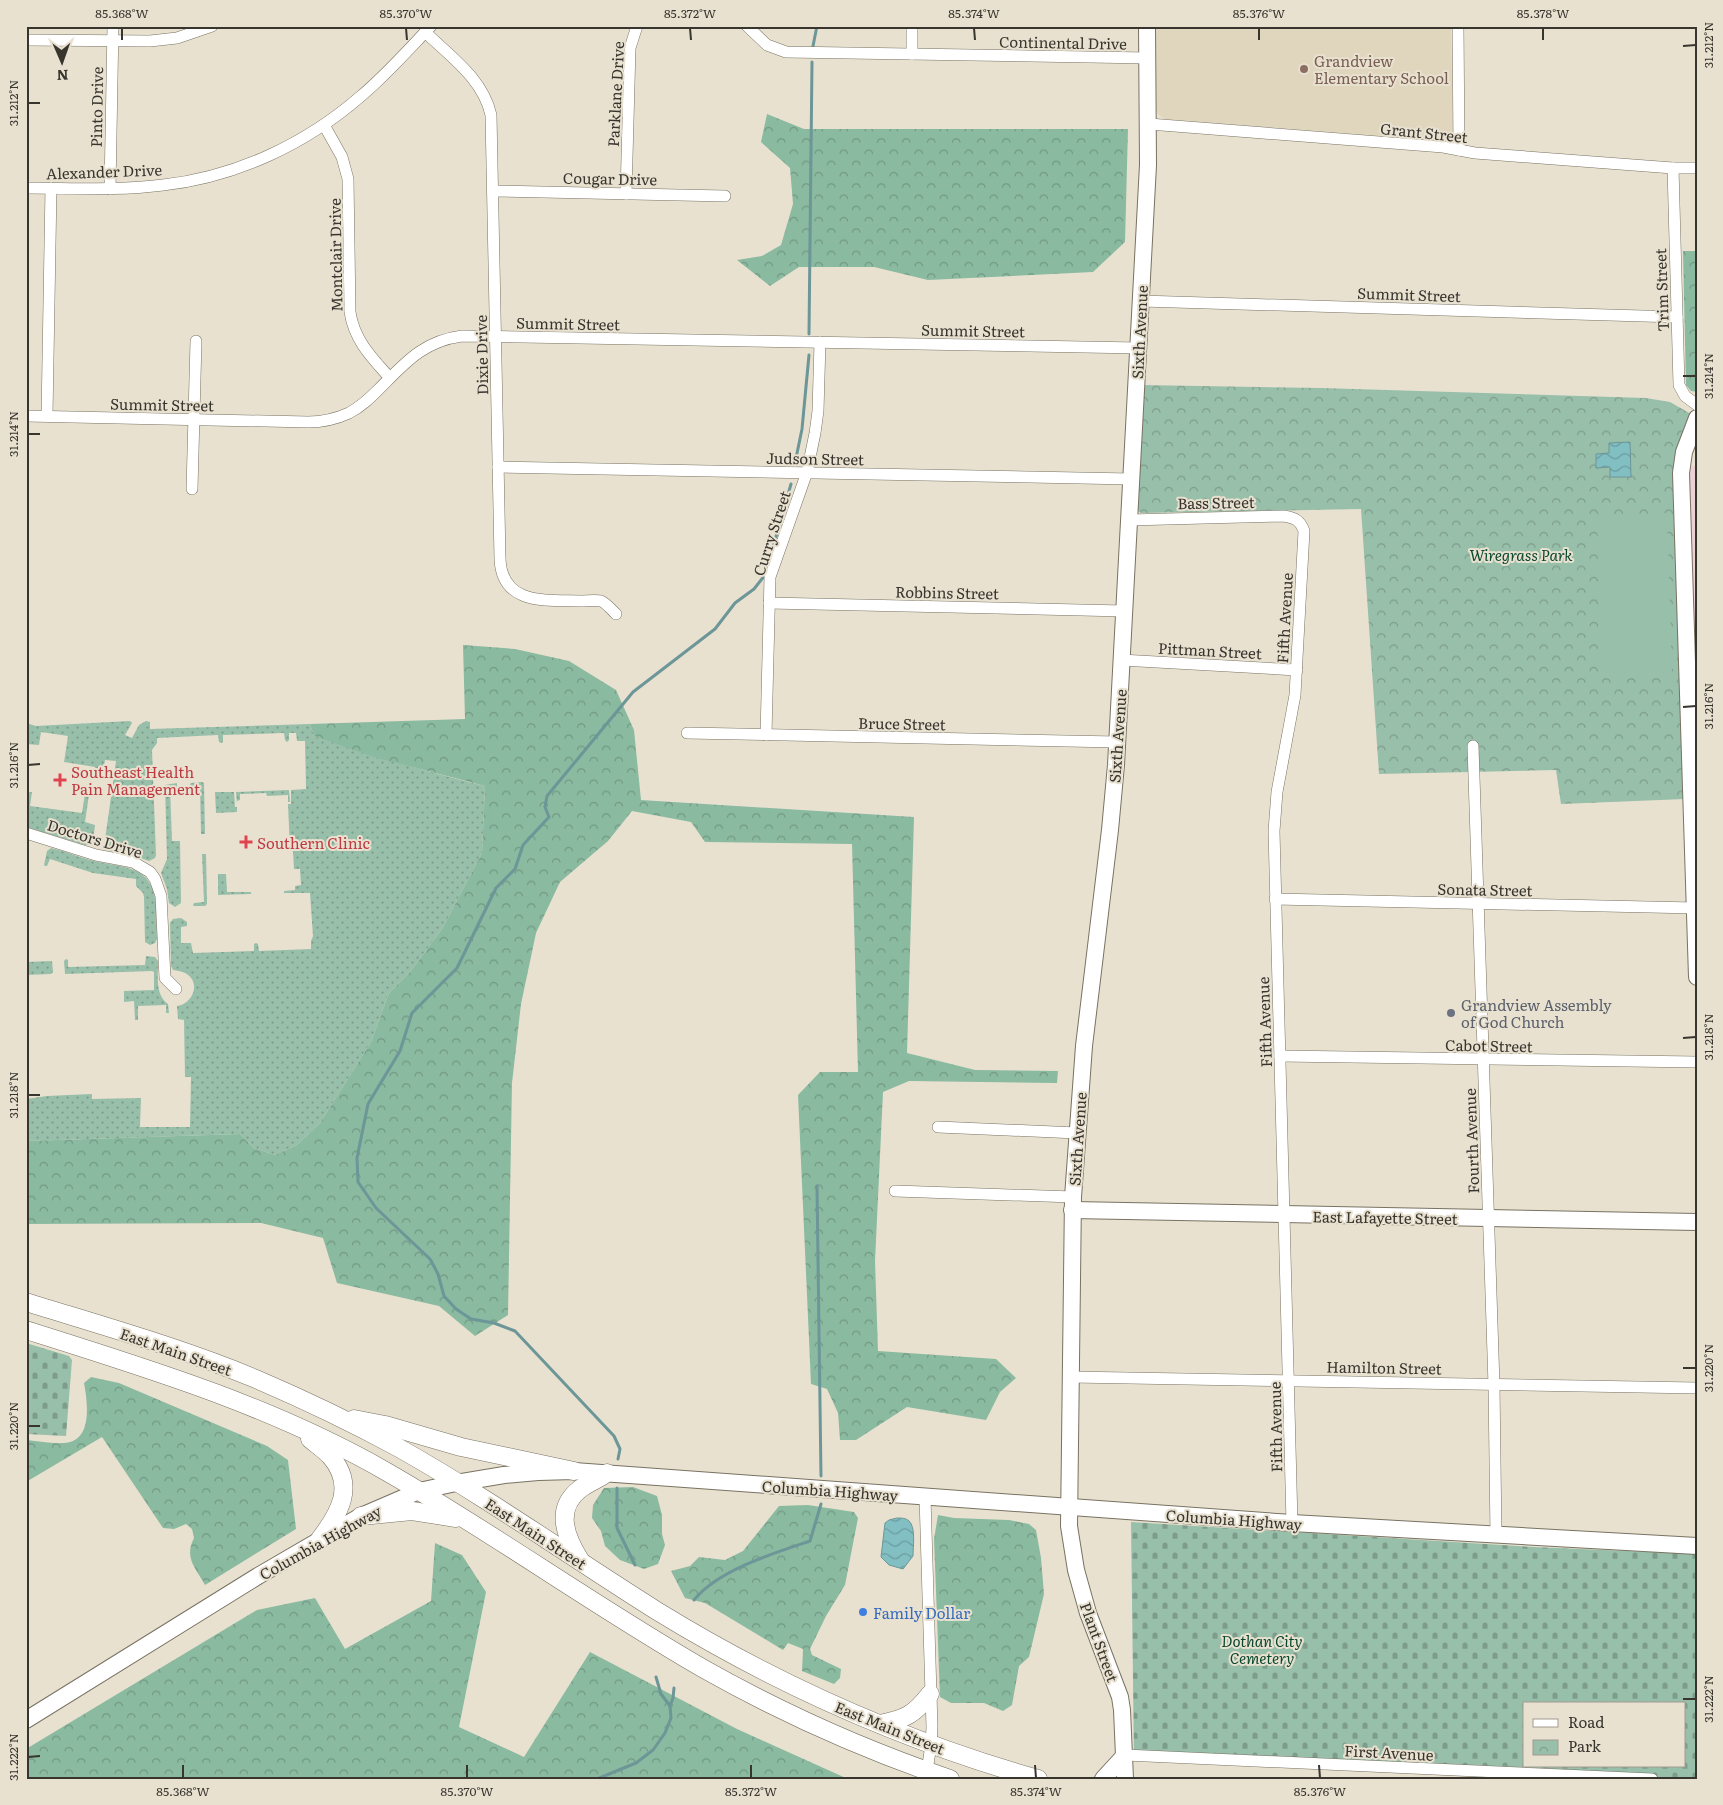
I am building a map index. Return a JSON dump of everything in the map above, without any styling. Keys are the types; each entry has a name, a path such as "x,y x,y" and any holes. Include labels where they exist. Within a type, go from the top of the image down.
{"main road":[{"name":"East Main Street","path":"26,1302 168,1347 255,1379 337,1416 400,1449 658,1611 727,1652 825,1701 931,1745 1038,1779"},
{"name":"East Main Street","path":"26,1330 158,1371 226,1396 295,1425 348,1451 418,1491 644,1633 705,1669 757,1697 872,1750 950,1779"},
{"path":"158,1371 168,1347"},
{"path":"337,1416 385,1425 461,1446 574,1472"},
{"path":"295,1425 330,1457 339,1468 343,1482 340,1508 320,1539"},
{"path":"581,1562 566,1536 566,1512 571,1500 580,1489 607,1474"},
{"path":"361,1516 415,1511 466,1520"},
{"path":"880,1724 902,1719 911,1714 921,1706 930,1694"}],"street":[{"name":"Pinto Drive","path":"110,189 113,26"},
{"path":"26,40 164,40 190,34 212,26"},
{"name":"Parklane Drive","path":"626,194 630,48 637,26"},
{"name":"Continental Drive","path":"747,26 768,45 786,52 1148,58"},
{"path":"912,26 912,54"},
{"name":"Sixth Avenue","path":"1069,1444 1073,1203 1077,1132 1084,1046 1110,830 1117,742 1149,124 1147,26"},
{"path":"1458,26 1459,150"},
{"name":"Alexander Drive","path":"26,188 110,189 165,185 217,174 273,154 324,124 362,96 428,29"},
{"name":"Dixie Drive","path":"428,29 477,82 487,100 492,122 500,566 508,584 518,593 529,598 602,602 616,614"},
{"name":"Montclair Drive","path":"324,124 342,156 348,179 350,312 353,326 365,349 390,378"},
{"name":"Grant Street","path":"1149,124 1443,147 1475,153 1673,168 1697,168"},
{"name":"Trim Street","path":"1673,168 1679,385 1685,396 1697,405"},
{"path":"47,416 52,188"},
{"name":"Cougar Drive","path":"493,191 725,196"},
{"name":"Summit Street","path":"1141,301 1677,317"},
{"name":"Summit Street","path":"26,416 308,422 330,420 351,412 360,406 414,355 441,340 462,336 1138,348"},
{"path":"192,490 196,341"},
{"name":"Curry Street","path":"766,735 770,577 807,472 818,410 820,342"},
{"path":"1697,418 1684,452 1682,472 1694,795 1697,977"},
{"name":"Judson Street","path":"498,467 1131,480"},
{"name":"Bass Street","path":"1129,520 1284,516 1295,518 1301,523"},
{"name":"Fifth Avenue","path":"1292,1523 1274,831 1277,792 1295,695 1304,531 1301,523"},
{"name":"Robbins Street","path":"769,603 1124,610"},
{"name":"Pittman Street","path":"1121,660 1297,670"},
{"name":"Bruce Street","path":"687,733 1117,742"},
{"name":"Fourth Avenue","path":"1473,746 1494,1385 1496,1536"},
{"name":"Doctors Drive","path":"26,833 96,855 133,862 150,872 156,879 161,896 165,978 176,989"},
{"name":"Sonata Street","path":"1276,899 1695,908"},
{"name":"Cabot Street","path":"1280,1056 1697,1062"},
{"path":"938,1127 1077,1132"},
{"path":"895,1191 1073,1203"},
{"name":"East Lafayette Street","path":"1073,1203 1285,1215 1697,1222"},
{"name":"Hamilton Street","path":"1071,1377 1697,1388"},
{"name":"Plant Street","path":"1069,1444 1070,1542 1088,1613 1120,1697 1125,1754 1125,1779"},
{"name":"Columbia Highway","path":"26,1720 320,1539 361,1516 418,1491 504,1475 538,1472 574,1472 1292,1523 1697,1546"},
{"path":"925,1497 931,1745 927,1771"},
{"path":"1102,1779 1107,1776 1125,1754"},
{"name":"First Avenue","path":"1125,1754 1652,1779"}],"shaded area":[{"name":"Grandview Elementary School","path":"1155,26 1451,26 1453,136 1445,141 1164,119 1156,111"},
{"path":"1688,466 1697,466 1697,698"}],"green space":[{"path":"767,114 804,129 1128,129 1125,242 1093,272 928,280 874,267 799,267 770,286 737,260 762,256 781,245 793,204 790,168 761,142"},
{"path":"1683,251 1697,251 1697,392 1691,391 1686,385"},
{"name":"Wiregrass Park","path":"1143,385 1321,388 1646,398 1670,402 1691,414 1676,458 1685,799 1561,804 1556,770 1379,774 1361,509 1141,513 1137,510"},
{"path":"1667,513 1672,676 1602,678 1597,515"},
{"path":"463,645 515,649 569,661 616,690 634,730 641,800 914,817 907,1053 975,1070 1058,1071 1057,1083 909,1081 883,1092 875,1261 878,1351 996,1359 1016,1378 1000,1392 986,1420 907,1407 856,1440 840,1440 838,1413 827,1389 811,1384 798,1095 820,1072 858,1072 852,844 705,842 691,822 632,811 608,841 560,882 536,933 521,1004 512,1083 508,1315 475,1336 439,1306 337,1283 323,1238 261,1223 26,1224 26,1141 240,1134 254,1148 275,1155 297,1145 320,1123 371,1042 389,993 410,972 442,929 482,853 485,786 374,757 314,736 310,724 465,719"},
{"path":"130,721 132,723 125,735 132,738 139,725 146,721 150,722 150,729 310,724 314,736 399,763 485,786 482,853 442,929 410,972 389,993 371,1042 320,1123 297,1145 275,1155 254,1148 240,1134 26,1141 26,1099 47,1096 92,1094 92,1099 141,1098 140,1127 190,1127 191,1077 185,1077 184,1020 178,1019 177,1006 183,1004 191,997 194,987 190,977 184,972 173,970 171,966 170,923 173,919 181,918 187,922 187,926 181,927 181,943 191,943 193,953 254,951 254,944 256,943 258,944 259,951 311,949 313,936 310,893 284,893 284,891 295,890 295,886 301,885 300,869 294,869 293,851 290,850 288,804 291,804 291,790 306,789 305,741 297,741 296,733 289,733 289,740 287,742 284,733 223,735 223,742 221,743 219,742 218,735 157,738 157,743 152,750 156,855 155,858 149,861 126,853 106,850 104,847 116,761 105,760 103,772 101,773 95,772 95,767 64,762 68,736 41,732 39,745 26,744 26,723 36,726"},
{"path":"177,783 177,787 170,788 172,841 180,841 181,903 175,907 169,903 167,889 161,873 167,859 165,785"},
{"path":"204,783 205,834 201,834 200,786 191,786 190,784"},
{"path":"86,787 90,788 85,822 95,825 93,841 90,845 26,827 26,792 32,792 30,806 82,813"},
{"path":"289,790 290,802 288,802 288,795 267,796 266,793 240,794 240,800 237,801 237,804 236,792"},
{"path":"215,792 234,792 237,812 216,813"},
{"path":"51,848 90,860 134,870 143,875 153,890 155,900 157,939 155,943 150,945 145,942 144,897 143,893 136,886 136,879 93,873 50,859 47,866 45,866 47,851"},
{"path":"202,854 206,854 207,904 205,906 194,906 194,903 204,902"},
{"path":"218,874 226,874 227,892 251,892 251,894 218,895"},
{"path":"146,956 155,957 158,961 159,990 161,996 168,1004 169,1013 166,1013 166,1005 138,1006 138,1020 135,1020 134,1001 124,1002 124,991 154,990 154,972 152,971 65,974 64,961 66,959 68,960 68,967 145,965"},
{"path":"52,961 53,972 51,974 26,975 26,962"},
{"path":"26,1343 69,1356 72,1360 66,1436 26,1434"},
{"path":"91,1377 119,1383 267,1446 288,1460 296,1529 205,1585 190,1557 194,1538 192,1529 186,1524 174,1529 163,1528 102,1437 26,1482 26,1440 63,1443 73,1441 79,1437 86,1423 87,1415 84,1383"},
{"path":"633,1487 657,1496 662,1515 662,1534 665,1545 658,1564 644,1569 620,1560 605,1546 601,1531 592,1518 593,1505 604,1488"},
{"path":"808,1505 854,1512 858,1518 845,1585 826,1616 810,1649 812,1655 841,1669 840,1678 834,1684 802,1671 803,1649 788,1643 783,1650 705,1603 685,1598 671,1571 690,1566 699,1557 725,1560 743,1551 779,1506"},
{"path":"938,1515 954,1518 1009,1520 1029,1524 1036,1530 1044,1594 1029,1657 1019,1666 1012,1705 1003,1711 984,1703 951,1703 940,1697 934,1539"},
{"name":"Dothan City Cemetery","path":"1131,1522 1534,1547 1697,1554 1697,1779 1527,1779 1134,1760"},
{"path":"435,1543 462,1555 486,1592 459,1727 524,1757 590,1652 737,1729 848,1779 26,1779 26,1749 257,1610 315,1598 345,1649 431,1601"}],"water":[{"path":"1630,442 1631,477 1610,477 1610,467 1596,468 1596,454 1609,453 1609,443"},
{"path":"897,1518 909,1521 913,1528 913,1556 903,1569 889,1565 881,1557 885,1523"}],"waterway":[{"path":"813,46 817,26"},
{"path":"809,334 812,62"},
{"path":"795,463 802,429 809,355"},
{"path":"618,1459 620,1449 614,1436 515,1331 494,1323 471,1319 456,1309 444,1296 438,1274 430,1259 376,1208 358,1182 357,1158 368,1104 400,1051 412,1013 457,968 496,888 515,869 523,845 549,817 545,807 547,796 633,692 715,629 735,603 754,589 765,575 791,484"},
{"path":"817,1186 821,1476"},
{"path":"617,1488 617,1528 635,1565"},
{"path":"694,1600 704,1589 732,1571 764,1557 810,1541 821,1504"},
{"path":"597,1779 636,1763 653,1750 665,1733 671,1718 670,1706 661,1694 656,1677"},
{"path":"670,1706 674,1688"}],"place":[{"name":"Grandview Elementary School","path":"1304,69"},
{"name":"Southeast Health Pain Management","path":"60,780"},
{"name":"Southern Clinic","path":"246,842"},
{"name":"Grandview Assembly of God Church","path":"1451,1013"},
{"name":"Family Dollar","path":"863,1612"}]}
